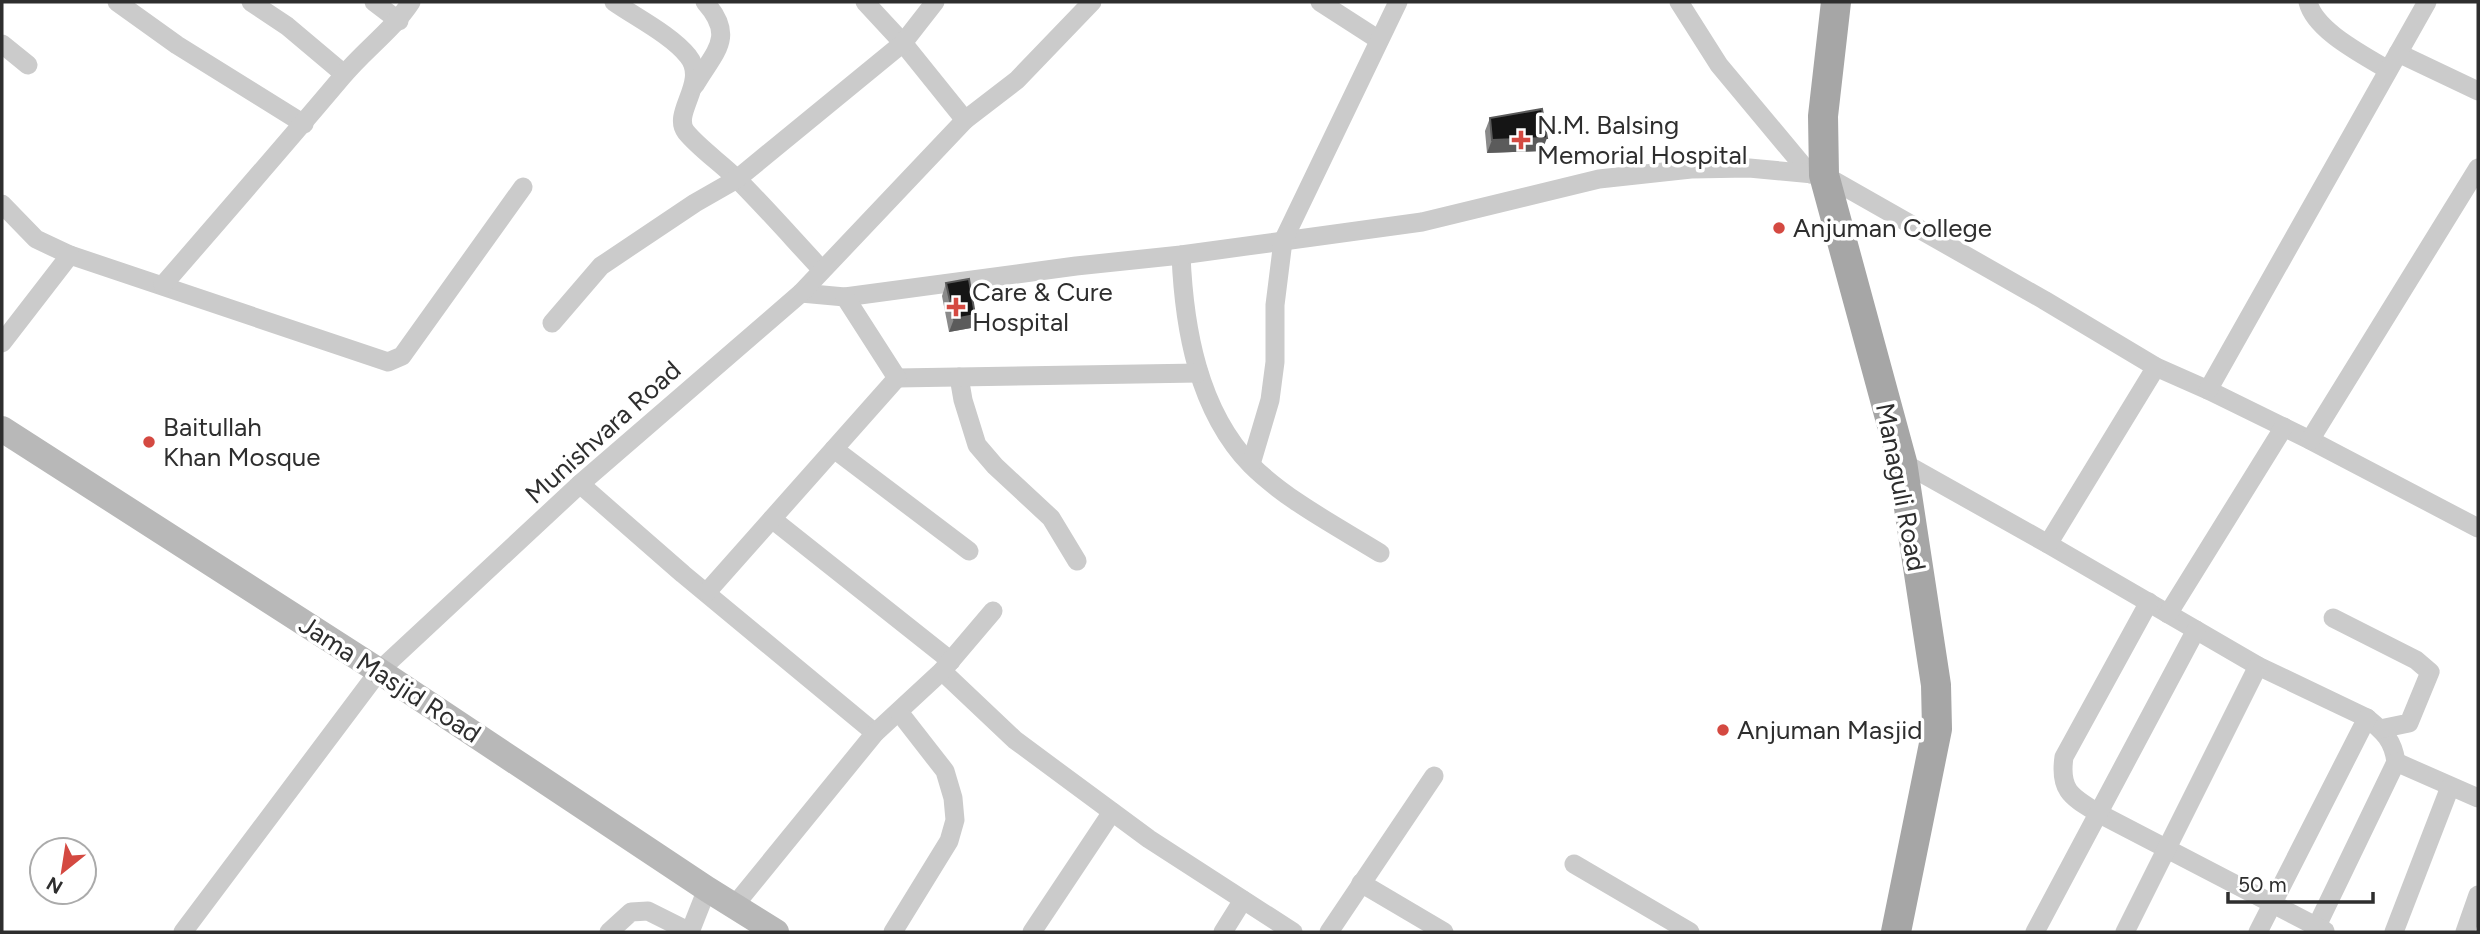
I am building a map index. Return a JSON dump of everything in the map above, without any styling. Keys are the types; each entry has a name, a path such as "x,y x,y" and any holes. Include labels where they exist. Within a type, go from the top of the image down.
{"main road":[{"name":"Managuli Road","path":"1836,2 1817,174 1902,463 1934,673 1937,729 1896,932"}],"street":[{"path":"117,2 177,45 304,124"},
{"path":"251,2 287,26 344,74"},
{"path":"374,2 399,21"},
{"path":"163,285 304,124 344,74 399,21 411,2"},
{"path":"614,2 667,38 689,57 695,74 695,85"},
{"path":"705,2 716,14 722,27 722,40 695,85 682,117 684,130 737,179 822,270"},
{"path":"865,2 903,43 965,120"},
{"path":"552,323 601,266 695,203 737,179 903,43 935,2"},
{"name":"Munishvara Road","path":"183,932 379,671 580,484 801,293 965,120 1017,80 1092,2"},
{"path":"1320,2 1379,40"},
{"path":"1251,464 1270,400 1275,362 1275,305 1283,241 1398,2"},
{"path":"1679,2 1719,65 1817,174 2044,300 2156,367 2310,440 2478,528"},
{"path":"2308,2 2324,28 2388,70"},
{"path":"2208,390 2427,2"},
{"path":"2,44 28,65"},
{"path":"2398,52 2478,91"},
{"path":"801,293 845,297 1422,222 1599,180 1749,168 1817,174"},
{"path":"2310,440 2478,168"},
{"path":"2,204 36,239 70,255 388,362 402,356 523,187"},
{"path":"2,343 70,255"},
{"path":"1181,255 1183,301 1199,373 1227,434 1251,464 1277,487 1380,553"},
{"path":"845,297 897,377"},
{"path":"2048,544 2156,367"},
{"path":"707,592 897,377 1199,373"},
{"path":"959,377 977,444 995,466 1051,518 1077,561"},
{"path":"2168,614 2284,428"},
{"name":"Jama Masjid Road","path":"2,429 379,671 706,889 776,932"},
{"path":"834,449 969,551"},
{"path":"1902,463 2048,544 2149,602 2258,666 2373,724 2394,746 2396,762 2319,930 2098,813 2072,797 2064,784 2061,774 2064,757 2149,602"},
{"path":"580,484 875,733"},
{"path":"772,519 947,666 1015,740 1149,839 1293,932"},
{"path":"734,906 875,733 947,666 993,611"},
{"path":"2333,618 2416,660 2430,672 2409,723 2373,724"},
{"path":"2035,932 2196,630"},
{"path":"2125,932 2258,666"},
{"path":"893,932 949,841 955,820 953,798 945,771 900,712"},
{"path":"2258,932 2373,724"},
{"path":"2396,762 2478,798"},
{"path":"1328,932 1434,776"},
{"path":"2394,932 2450,787"},
{"path":"1032,932 1112,812"},
{"path":"1574,864 1690,932"},
{"path":"1361,883 1444,932"},
{"path":"608,932 631,912 648,911 690,932 706,889"},
{"path":"2465,932 2478,895"},
{"path":"1223,932 1243,900"}],"building":[{"path":"1542,109 1547,138 1492,140 1490,118"},
{"path":"969,279 975,315 954,319 946,283"}],"place":[{"name":"N.M. Balsing Memorial Hospital","path":"1521,140"},
{"name":"Anjuman College","path":"1779,228"},
{"name":"Care & Cure Hospital","path":"956,307"},
{"name":"Baitullah Khan Mosque","path":"149,442"},
{"name":"Anjuman Masjid","path":"1723,730"}]}
